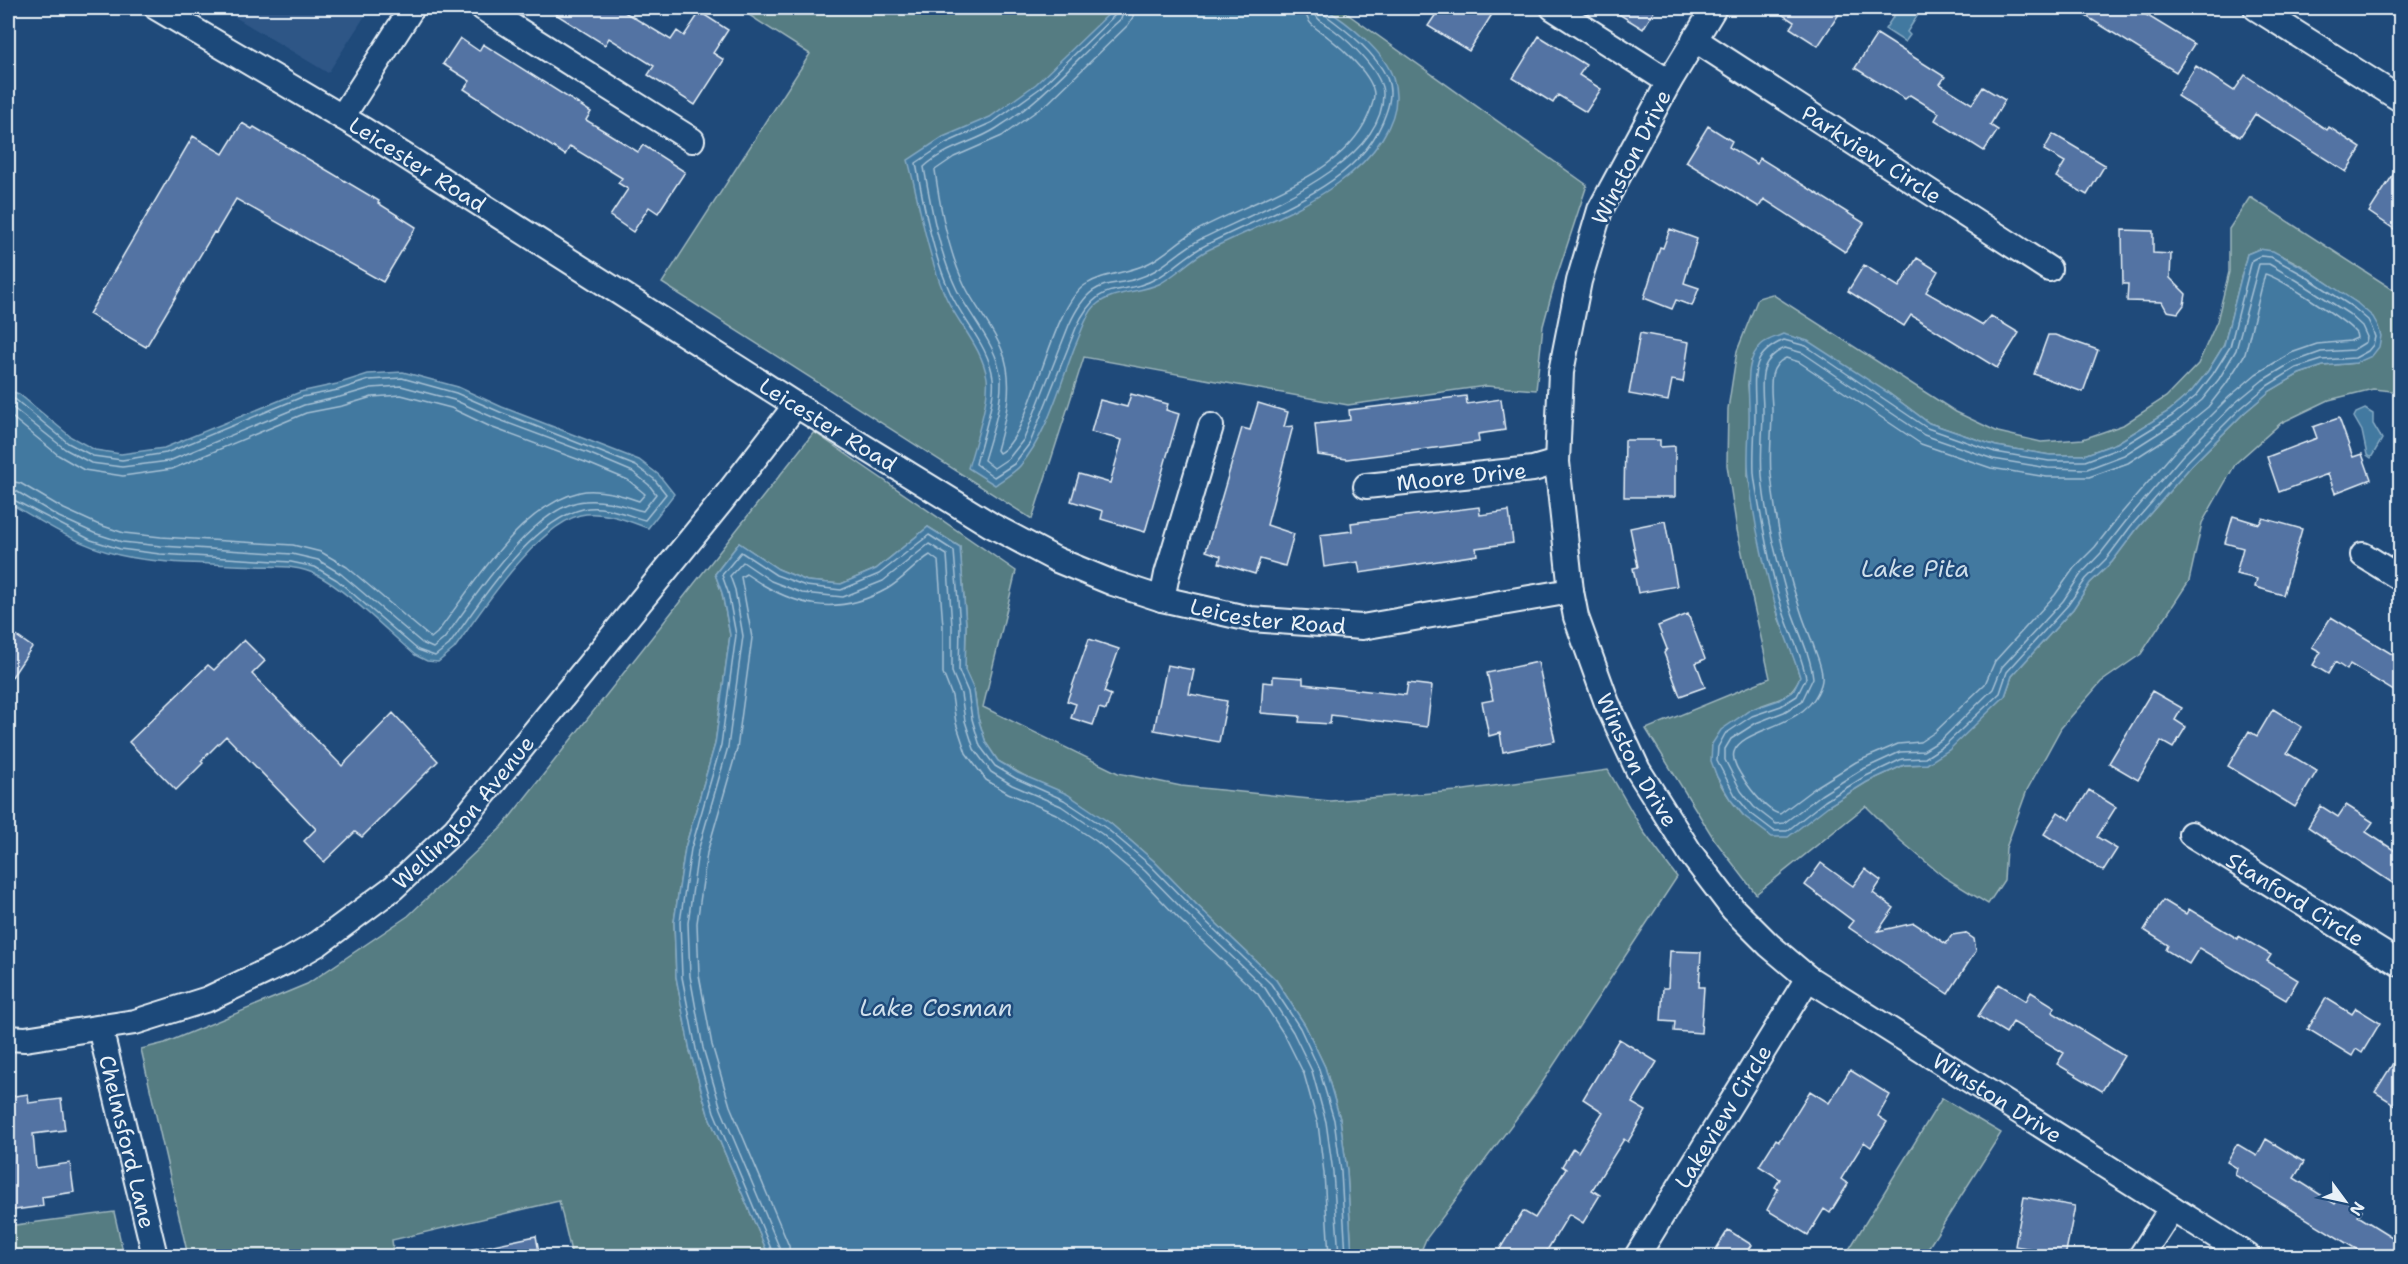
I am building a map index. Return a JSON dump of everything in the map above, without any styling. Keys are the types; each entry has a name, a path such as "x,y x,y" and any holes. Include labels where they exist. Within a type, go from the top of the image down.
{"street":[{"name":"Leicester Road","path":"157,8 342,117 796,405 991,525 1048,555 1113,583 1250,620 1362,627 1571,591"},
{"path":"342,117 412,8"},
{"path":"483,8 692,140"},
{"path":"1553,8 1669,82"},
{"name":"Winston Drive","path":"1714,8 1669,82 1600,210 1579,281 1561,372 1557,462 1571,591 1576,617 1607,703 1638,770 1691,854 1733,909 1769,945 1808,978 2248,1257"},
{"path":"2256,8 2400,99"},
{"name":"Parkview Circle","path":"1694,39 2049,269"},
{"name":"Wellington Avenue","path":"8,1038 25,1039 135,1022 208,999 288,962 345,926 393,888 463,820 721,502 796,405"},
{"path":"1162,598 1167,574 1212,426"},
{"name":"Moore Drive","path":"1366,486 1533,469 1557,462"},
{"path":"2362,555 2400,578"},
{"name":"Stanford Circle","path":"2191,834 2400,964"},
{"name":"Lakeview Circle","path":"1637,1257 1808,978"},
{"name":"Chelmsford Lane","path":"100,1028 155,1257"},
{"path":"2141,1257 2172,1208"}],"shaded area":[{"path":"220,8 370,8 328,73"}],"green space":[{"path":"738,8 1339,8 1587,185 1543,326 1536,390 1486,386 1348,405 1084,357 1032,519 662,283 810,54"},
{"path":"2250,197 2400,294 2400,392 2373,389 2329,400 2281,423 2236,463 2202,523 2189,581 2141,654 2101,682 2061,728 2027,790 2006,848 2004,880 1988,904 1944,877 1901,841 1866,806 1756,894 1714,839 1646,729 1770,678 1737,530 1727,465 1728,409 1737,351 1758,298 1772,294 1956,412 1998,432 2041,442 2083,439 2123,425 2166,397 2198,364 2217,321 2229,272 2229,229","holes":["2259,249 2272,252 2298,264 2357,303 2356,363 2323,366 2299,374 2270,391 2244,413 2192,465 2136,530 2112,562 2090,583 2073,609 2012,676 2005,696 1927,764 1904,765 1867,782 1828,806 1744,816 1716,775 1712,744 1746,713 1785,696 1800,677 1779,619 1748,476 1750,410 1748,385 1751,361 1887,392 1929,423 1996,446 2050,455 2084,455 2117,443 2169,411 2191,392 2208,371 2224,345 2247,254"]},
{"path":"814,432 1016,571 983,707 1118,773 1181,786 1330,801 1457,791 1608,770 1643,831 1677,877 1534,1095 1426,1239 1419,1256 1352,1256 1347,1171 1340,1119 1325,1067 1305,1025 1276,980 1154,861 1110,823 998,761 986,743 978,718 974,690 965,670 966,625 960,547 928,527 876,569 841,584 807,581 778,569 739,543 715,574 722,593 730,635 715,744 685,848 674,922 676,977 690,1051 708,1114 769,1256 572,1256 559,1201 392,1240 394,1256 188,1256 141,1049 165,1043 307,984 408,916 502,827"},
{"path":"1942,1098 2001,1133 1923,1256 1845,1256"},
{"path":"114,1212 124,1256 8,1256 8,1226"}],"water":[{"path":"1115,8 1324,8 1354,29 1382,58 1393,78 1396,94 1395,109 1390,124 1372,152 1349,175 1322,194 1290,212 1208,250 1159,284 1117,295 1095,306 1088,315 1038,440 1020,466 995,485 968,468 984,410 987,378 980,355 949,304 938,277 908,160 943,137 990,117 1036,84"},
{"path":"1899,8 1921,10 1907,32 1910,35 1905,42 1885,29"},
{"name":"Lake Pita","path":"2259,249 2273,251 2306,269 2357,303 2373,317 2381,336 2379,347 2372,356 2356,363 2323,366 2299,374 2270,391 2244,413 2192,465 2136,530 2112,562 2090,583 2073,609 2012,676 2005,696 1949,750 1927,764 1904,765 1867,782 1828,806 1788,837 1772,837 1744,816 1730,799 1717,777 1711,761 1712,744 1721,730 1750,710 1779,700 1793,691 1800,677 1769,583 1751,496 1748,469 1748,384 1750,366 1756,350 1764,342 1783,334 1808,341 1887,392 1929,423 1996,446 2050,455 2084,455 2117,443 2169,411 2191,392 2208,371 2224,345 2247,254"},
{"path":"403,372 458,387 502,407 639,460 659,475 674,494 648,528 610,516 586,514 568,520 550,532 512,570 454,649 438,662 427,661 415,655 353,600 327,581 308,571 286,567 170,562 119,555 75,540 8,502 8,390 19,394 71,437 95,450 121,454 164,448 300,392 368,374"},
{"path":"2365,409 2373,414 2373,424 2382,439 2371,458 2367,455 2362,431 2354,417 2356,413"},
{"name":"Lake Cosman","path":"928,527 960,547 966,625 965,670 974,690 978,718 986,743 998,761 1018,773 1067,794 1110,823 1154,861 1276,980 1305,1025 1325,1067 1340,1119 1347,1171 1352,1256 769,1256 708,1114 690,1051 676,977 674,922 685,848 715,744 730,635 722,593 715,574 739,543 778,569 807,581 841,584 876,569"}],"building":[{"path":"546,8 618,8 671,40 677,31 684,36 700,12 728,30 713,53 724,60 695,105 648,75 654,66 609,38 605,45"},
{"path":"1440,8 1496,8 1469,51 1428,26"},
{"path":"1609,8 1656,8 1643,29"},
{"path":"1772,8 1843,8 1818,46 1790,28 1794,22"},
{"path":"2073,8 2135,8 2194,44 2176,72"},
{"path":"1877,34 1945,77 1940,84 1972,104 1983,87 2005,100 1990,125 1998,130 1984,151 1935,120 1939,113 1910,95 1905,99 1855,68"},
{"path":"1539,36 1586,65 1579,75 1601,89 1586,112 1558,95 1553,103 1513,78"},
{"path":"460,38 479,51 483,44 591,112 586,120 638,152 643,145 685,172 658,213 649,207 633,232 610,216 628,189 618,183 622,178 570,146 565,155 464,89 470,81 443,64"},
{"path":"2196,66 2234,91 2245,75 2327,130 2329,127 2361,148 2346,172 2255,114 2240,137 2177,96"},
{"path":"242,123 252,129 254,127 379,201 378,203 416,227 383,282 236,199 146,347 89,314 193,136 223,154"},
{"path":"1708,126 1732,141 1729,147 1757,164 1760,158 1864,223 1845,252 1764,199 1759,207 1686,162"},
{"path":"2053,134 2105,165 2087,195 2056,177 2065,162 2044,150"},
{"path":"2400,164 2400,233 2369,212"},
{"path":"1670,229 1697,239 1684,283 1699,288 1692,306 1676,300 1672,309 1644,298 1660,247 1663,248"},
{"path":"2122,230 2153,231 2153,253 2171,254 2170,278 2186,294 2184,305 2178,313 2167,311 2162,302 2127,301 2128,284 2123,284"},
{"path":"1917,258 1938,271 1926,292 1983,325 1991,316 2019,333 1997,368 1911,315 1904,326 1848,291 1864,265 1899,287"},
{"path":"1640,333 1689,342 1683,382 1672,380 1668,401 1629,394"},
{"path":"2048,335 2055,335 2098,350 2083,392 2034,374"},
{"path":"1131,394 1168,404 1166,410 1179,414 1145,532 1101,519 1103,511 1071,501 1079,474 1110,483 1122,440 1091,432 1100,400 1127,407"},
{"path":"1466,396 1467,404 1501,399 1505,430 1478,434 1479,442 1427,449 1347,459 1318,455 1315,424 1350,420 1349,410"},
{"path":"1258,403 1288,412 1284,427 1293,426 1267,525 1294,534 1285,566 1260,559 1255,574 1219,563 1221,556 1206,551 1242,428 1250,430"},
{"path":"2339,418 2353,457 2362,454 2371,479 2335,493 2328,474 2279,492 2267,457 2317,438 2313,427"},
{"path":"1625,440 1660,440 1660,447 1675,446 1675,497 1624,497"},
{"path":"1479,507 1480,515 1509,511 1513,543 1476,548 1477,555 1360,573 1358,562 1324,567 1320,535 1352,531 1351,523"},
{"path":"2233,516 2259,524 2263,518 2302,529 2283,595 2255,587 2257,579 2236,574 2243,548 2225,543"},
{"path":"1665,521 1677,586 1638,593 1633,568 1638,567 1630,528"},
{"path":"1688,614 1705,659 1696,663 1705,687 1680,696 1664,653 1667,649 1658,626"},
{"path":"2331,617 2400,659 2400,695 2350,664 2347,670 2335,662 2328,674 2313,665 2321,652 2312,647"},
{"path":"8,630 32,647 8,683"},
{"path":"1089,639 1119,649 1104,692 1111,695 1106,710 1099,708 1093,725 1071,718 1076,704 1067,701"},
{"path":"244,640 265,661 252,674 342,766 393,713 438,761 362,837 355,832 324,862 304,841 316,829 226,736 176,790 129,742 208,665 214,670"},
{"path":"1538,662 1555,741 1503,752 1500,733 1489,736 1482,702 1493,700 1487,673"},
{"path":"1167,665 1194,670 1189,694 1227,701 1219,742 1154,730"},
{"path":"1273,676 1303,678 1303,684 1406,695 1408,683 1432,686 1427,727 1331,715 1330,724 1299,722 1300,716 1261,713 1263,682 1273,683"},
{"path":"2152,691 2182,708 2175,720 2186,727 2173,748 2161,741 2138,780 2109,763"},
{"path":"2273,709 2302,727 2287,753 2317,771 2295,807 2228,766 2249,731 2257,736"},
{"path":"2089,790 2116,807 2097,837 2117,849 2103,871 2044,834 2058,812 2070,820"},
{"path":"2346,805 2373,822 2366,832 2400,854 2400,888 2308,827 2321,806 2338,817"},
{"path":"1821,863 1853,886 1865,869 1881,881 1873,893 1894,908 1878,931 1914,923 1946,944 1952,935 1965,933 1974,939 1976,951 1948,994 1848,927 1853,921 1805,885"},
{"path":"2163,900 2186,914 2189,909 2238,939 2239,936 2271,955 2267,961 2298,980 2286,1000 2199,948 2189,964 2166,950 2168,945 2144,930"},
{"path":"1670,951 1701,952 1699,987 1704,987 1701,1033 1674,1031 1675,1022 1661,1021 1663,988 1668,988"},
{"path":"1999,984 2026,1001 2031,992 2055,1007 2052,1012 2124,1056 2102,1091 2057,1064 2064,1053 2013,1022 2006,1033 1978,1016"},
{"path":"2326,998 2352,1014 2356,1008 2380,1023 2362,1053 2356,1049 2352,1056 2308,1029"},
{"path":"1619,1039 1657,1062 1632,1103 1646,1111 1628,1142 1624,1139 1592,1190 1600,1195 1583,1223 1569,1214 1543,1257 1495,1257 1523,1211 1535,1218 1566,1169 1562,1166 1573,1148 1578,1152 1603,1112 1583,1099"},
{"path":"2400,1052 2400,1108 2375,1092"},
{"path":"1850,1070 1890,1095 1878,1116 1887,1122 1871,1147 1864,1142 1841,1179 1848,1184 1830,1213 1824,1209 1808,1235 1767,1210 1778,1189 1775,1187 1780,1179 1759,1166 1776,1139 1779,1141 1810,1091 1829,1103"},
{"path":"28,1094 29,1103 61,1099 65,1130 33,1134 36,1168 70,1163 74,1192 42,1197 43,1206 8,1211 8,1097"},
{"path":"2266,1139 2304,1162 2294,1178 2335,1204 2340,1196 2362,1210 2358,1216 2400,1242 2400,1257 2369,1257 2235,1175 2237,1168 2227,1162 2237,1144 2257,1156"},
{"path":"2024,1197 2075,1206 2065,1257 2032,1257 2033,1249 2015,1246"},
{"path":"1728,1230 1752,1245 1744,1257 1711,1257"},
{"path":"536,1236 540,1257 475,1257 474,1249"}]}
